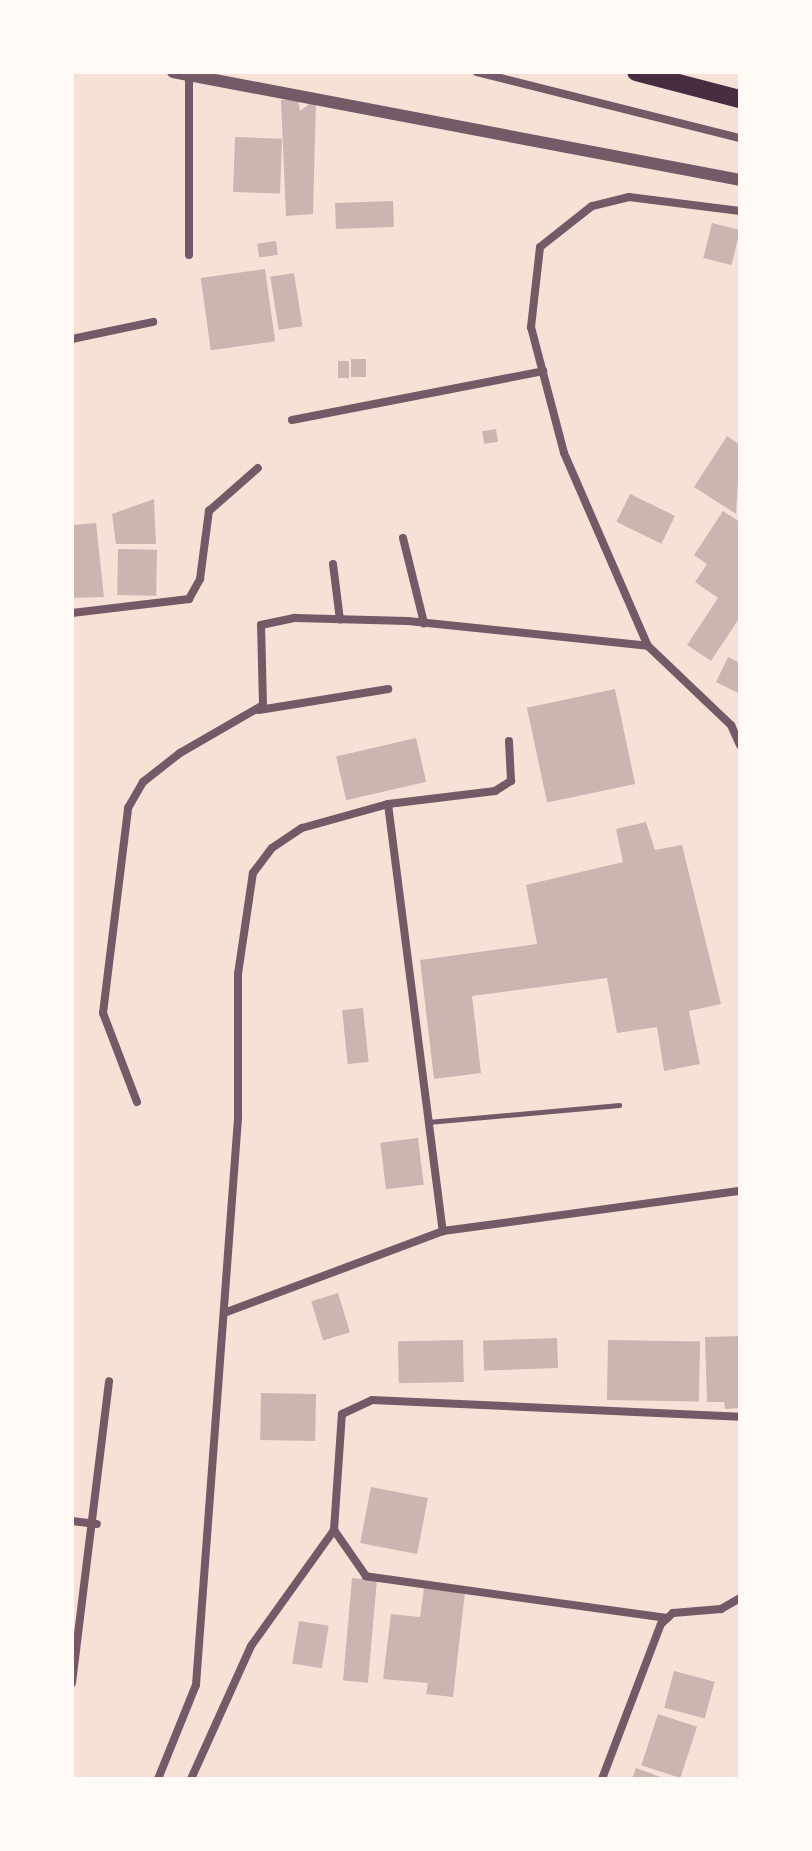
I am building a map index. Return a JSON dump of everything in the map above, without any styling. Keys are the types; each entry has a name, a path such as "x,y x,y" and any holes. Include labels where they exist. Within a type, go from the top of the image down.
{"highway":[{"path":"638,72 740,99"}],"street":[{"path":"173,72 740,180"},
{"path":"477,72 740,138"},
{"path":"189,75 189,255"},
{"path":"740,211 629,197 592,206 540,247 531,327 564,453 648,646 735,726 740,745"},
{"path":"72,339 153,322"},
{"path":"292,420 543,371"},
{"path":"72,613 189,599 200,579 209,511 258,468"},
{"path":"403,538 424,623"},
{"path":"333,564 340,620"},
{"path":"259,710 266,697 261,625 340,620 424,623 648,646"},
{"path":"137,1102 103,1013 128,808 143,782 180,753 259,710 388,689"},
{"path":"158,1779 196,1685 238,1118 238,974 253,873 265,854 302,828 388,804 495,791 511,781 509,741"},
{"path":"388,804 443,1231"},
{"path":"224,1313 443,1231 740,1191"},
{"path":"72,1683 97,1524 109,1381"},
{"path":"191,1779 251,1646 334,1530 339,1424 361,1402 740,1417"},
{"path":"72,1521 97,1524"},
{"path":"334,1530 366,1576 667,1618 740,1598"},
{"path":"602,1779 667,1618"}],"lane":[{"path":"427,1122 619,1105"}],"building":[{"path":"298,99 300,111 316,99 313,214 286,216 281,100"},
{"path":"235,137 282,139 280,194 233,192"},
{"path":"393,201 394,227 336,229 335,203"},
{"path":"712,223 740,230 731,265 703,258"},
{"path":"276,241 278,255 259,258 257,244"},
{"path":"265,269 275,341 211,350 201,278"},
{"path":"294,273 302,326 279,330 270,277"},
{"path":"351,359 366,359 366,377 351,377"},
{"path":"338,361 349,361 349,378 338,378"},
{"path":"496,429 498,442 484,444 482,431"},
{"path":"727,436 740,445 736,514 694,487"},
{"path":"630,494 675,516 661,544 616,522"},
{"path":"154,499 156,544 116,544 112,514"},
{"path":"723,511 740,522 740,617 711,661 687,645 718,598 695,582 707,564 694,555"},
{"path":"96,523 104,597 72,598 74,525"},
{"path":"118,549 157,550 156,596 117,595"},
{"path":"728,657 740,663 740,694 716,682"},
{"path":"615,689 635,784 547,803 527,708"},
{"path":"416,738 426,782 346,800 336,756"},
{"path":"646,822 655,850 682,845 721,1004 689,1011 700,1064 664,1071 657,1027 617,1033 607,978 472,996 481,1073 434,1079 420,960 537,944 526,885 623,862 616,829"},
{"path":"363,1008 369,1062 348,1064 342,1010"},
{"path":"418,1138 424,1185 386,1189 380,1143"},
{"path":"338,1293 350,1332 323,1340 311,1301"},
{"path":"740,1336 740,1408 725,1409 724,1402 707,1402 705,1337"},
{"path":"557,1338 558,1368 484,1371 483,1341"},
{"path":"463,1340 464,1382 399,1383 398,1341"},
{"path":"608,1340 700,1342 699,1402 607,1400"},
{"path":"261,1393 316,1394 315,1441 260,1440"},
{"path":"371,1487 428,1498 417,1554 360,1543"},
{"path":"352,1578 377,1580 368,1683 343,1681"},
{"path":"424,1588 465,1592 453,1697 426,1694 428,1683 383,1679 391,1614 420,1617"},
{"path":"299,1621 329,1626 322,1668 292,1663"},
{"path":"674,1671 715,1682 705,1719 664,1708"},
{"path":"658,1714 697,1727 680,1778 641,1765"},
{"path":"636,1768 666,1779 632,1779"}]}
